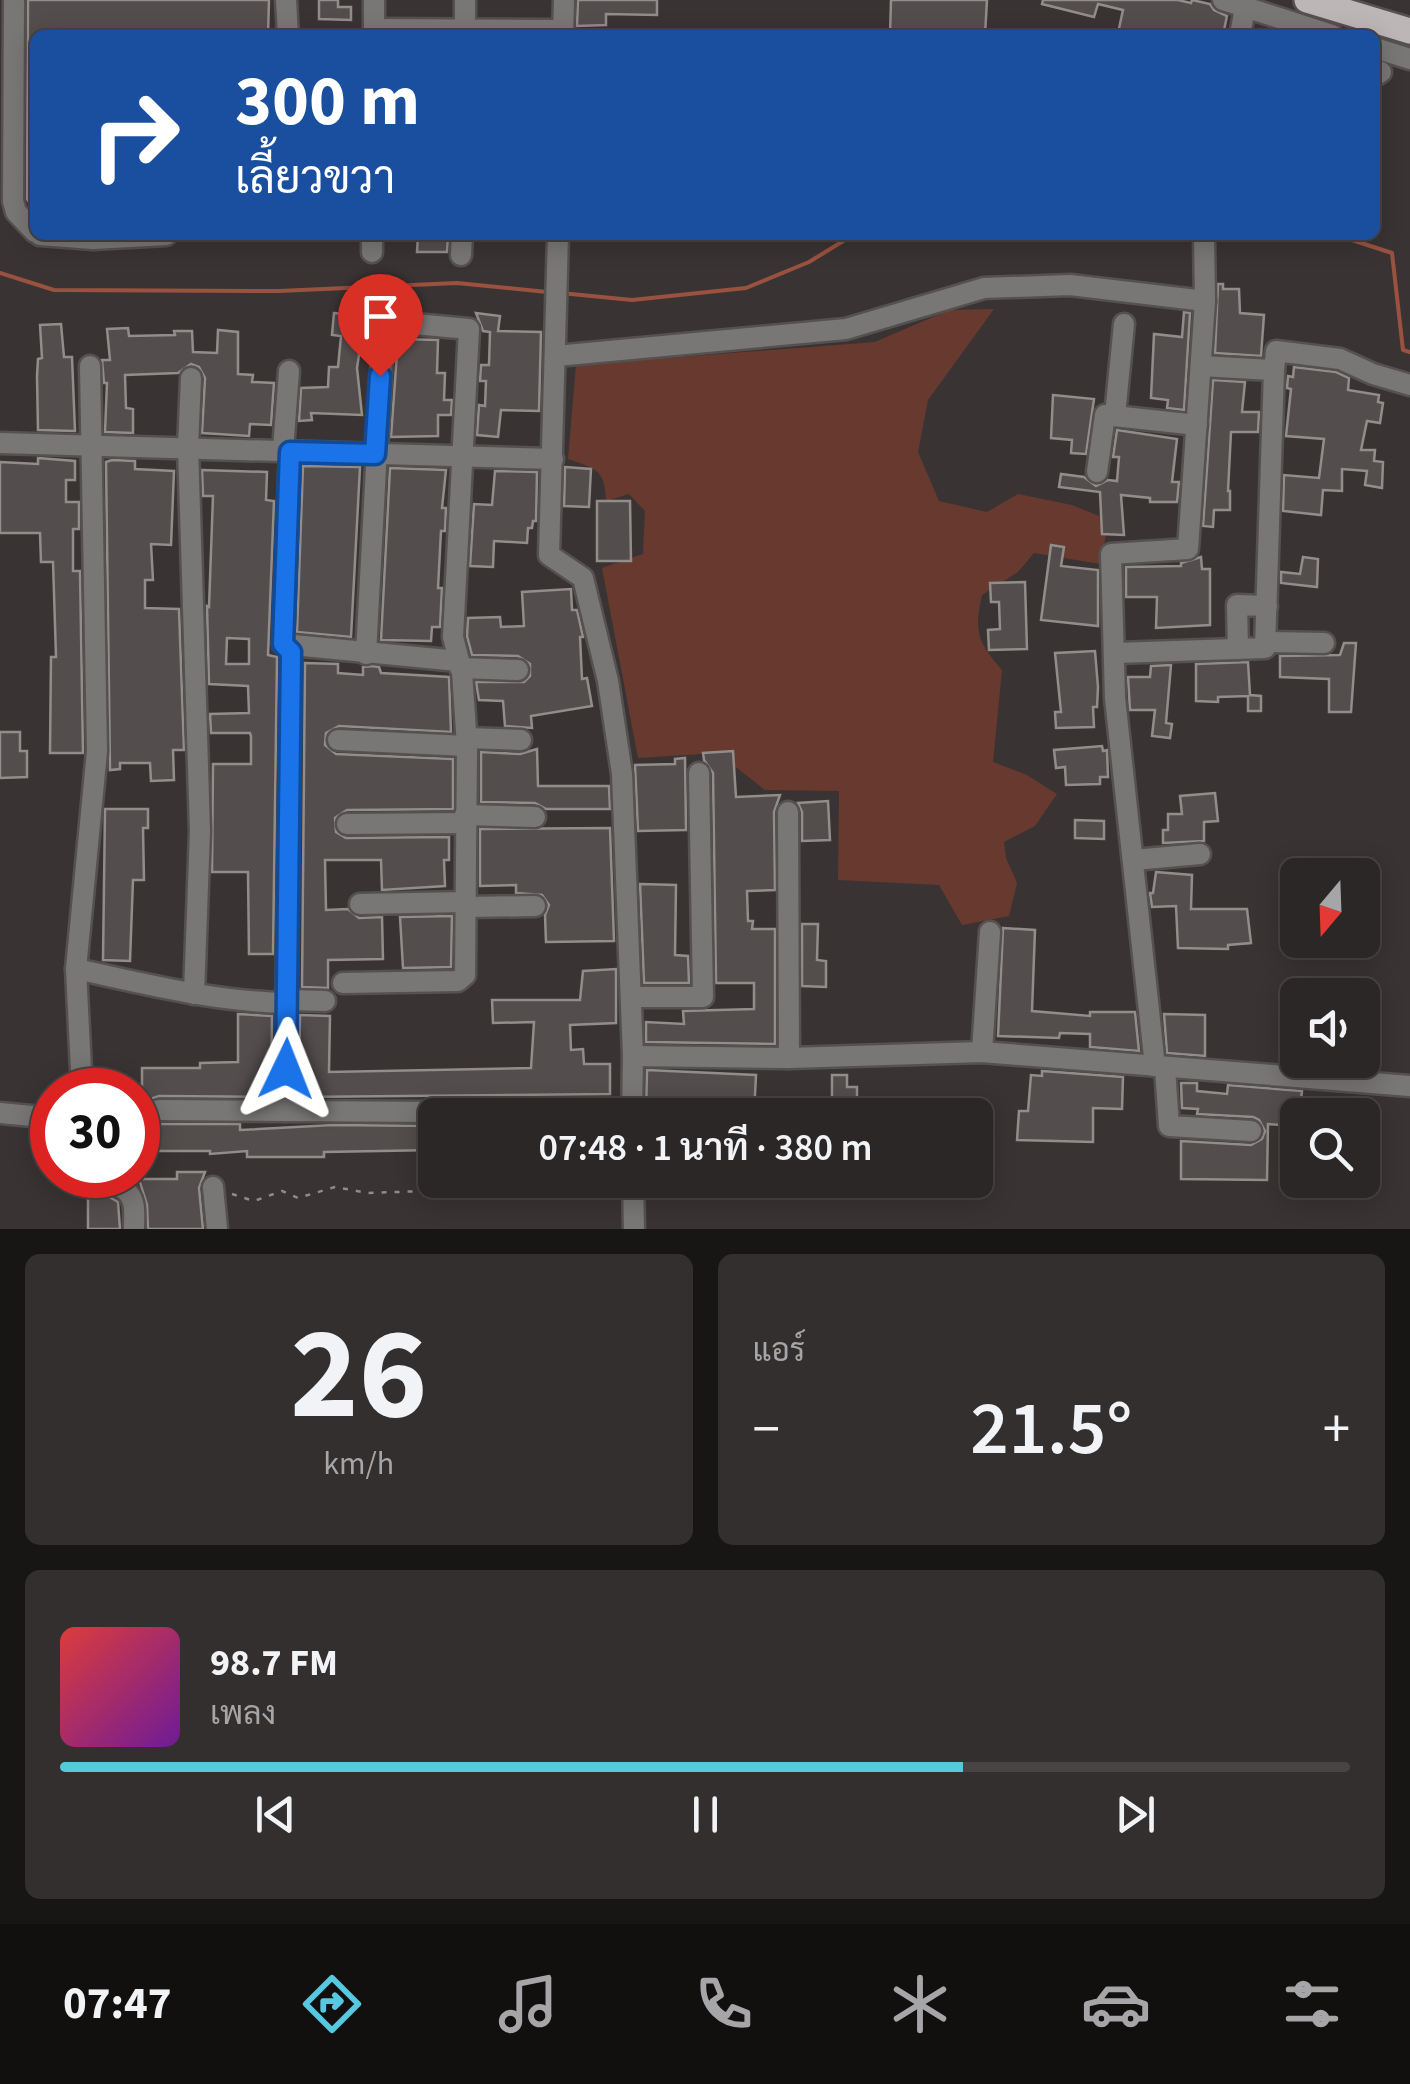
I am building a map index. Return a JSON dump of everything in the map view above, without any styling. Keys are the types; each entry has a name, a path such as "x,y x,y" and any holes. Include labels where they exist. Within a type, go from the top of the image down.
{"main road":[{"path":"1307,0 1410,32"}],"street":[{"path":"14,0 13,201 16,212 30,226"},
{"path":"286,0 288,30"},
{"path":"374,0 374,30"},
{"path":"465,30 466,0"},
{"path":"563,30 564,0"},
{"path":"1223,0 1311,30"},
{"path":"1241,30 1245,8"},
{"path":"1380,50 1410,59"},
{"path":"558,240 549,555 583,578 608,681 618,743 632,997 632,1098"},
{"path":"1204,240 1205,301 1188,549 1110,554 1111,639 1116,654 1115,698 1134,860 1169,1126 1250,1131"},
{"path":"556,356 846,329 984,288 1070,286 1205,301"},
{"path":"344,983 461,980 466,973 467,742 453,637 469,329 394,322 383,337 366,654"},
{"path":"1115,416 1124,324"},
{"path":"1116,654 1265,648 1276,351 1330,356 1410,386"},
{"path":"81,1068 76,969 97,751 90,366"},
{"path":"1201,366 1274,370"},
{"path":"285,1111 291,652 283,644 289,371"},
{"path":"191,378 188,448 200,831 194,994"},
{"path":"1097,472 1103,418 1197,425"},
{"path":"0,443 552,459"},
{"path":"1238,649 1237,605 1266,606"},
{"path":"1266,642 1324,643"},
{"path":"283,644 518,670"},
{"path":"338,740 521,740"},
{"path":"632,997 703,996 699,773"},
{"path":"788,812 789,1058"},
{"path":"347,824 535,817"},
{"path":"1134,860 1200,854"},
{"path":"360,904 535,906"},
{"path":"982,1052 990,932"},
{"path":"76,969 242,1001 325,1001"},
{"path":"633,1056 789,1058 982,1052 1410,1086"},
{"path":"160,1110 418,1112"},
{"path":"0,1113 30,1116"},
{"path":"214,1187 217,1229"},
{"path":"132,1198 134,1229"},
{"path":"633,1198 634,1229"}],"path":[{"path":"214,1187 254,1202 282,1191 298,1198 335,1188 368,1193 418,1191"}],"shaded area":[{"path":"994,309 928,400 918,452 939,501 987,512 1018,494 1072,505 1109,520 1100,564 1034,553 1018,572 982,595 980,636 1002,670 993,762 1027,775 1057,794 1035,826 1004,842 1017,883 1009,916 962,925 939,885 838,880 839,791 765,790 718,753 638,758 602,568 643,554 645,511 629,494 606,501 601,476 568,459 576,365 875,342 949,310"}],"building":[{"path":"28,0 269,0 268,30 30,30 30,204"},
{"path":"319,0 338,0 338,7 351,7 351,20 319,19"},
{"path":"578,0 657,0 657,15 606,14 606,25 577,26"},
{"path":"891,0 987,0 985,30 890,30"},
{"path":"1043,0 1192,0 1210,4 1227,16 1224,30 1119,30 1123,10 1098,4 1094,17 1042,4"},
{"path":"418,240 448,240 447,252 417,252"},
{"path":"1218,284 1223,284 1223,289 1239,289 1240,313 1264,315 1261,356 1215,353"},
{"path":"1184,312 1190,313 1184,410 1167,408 1168,400 1151,398 1154,334 1182,337"},
{"path":"334,313 365,316 357,368 362,415 311,413 312,420 299,421 301,388 328,387 329,367 338,367 341,336 332,335"},
{"path":"476,313 500,316 498,331 541,332 539,411 501,410 498,437 477,435 479,405 485,406 486,381 480,381 481,365 489,365 490,332 483,331"},
{"path":"61,324 64,357 72,357 75,431 38,430 40,325"},
{"path":"128,328 129,336 192,331 193,352 217,353 218,330 238,332 238,374 253,375 252,382 274,383 271,425 250,424 249,436 202,433 205,378 199,367 191,364 178,373 125,375 126,408 133,409 133,433 105,432 107,383 102,360 110,360 107,329"},
{"path":"398,339 438,340 437,373 445,373 444,400 452,400 451,415 438,415 438,436 391,437"},
{"path":"1294,367 1336,372 1349,378 1348,390 1379,395 1378,402 1383,403 1380,423 1367,421 1361,450 1375,450 1374,461 1383,462 1382,488 1365,485 1367,471 1342,469 1342,491 1323,490 1321,515 1283,511 1284,475 1319,478 1324,439 1286,436 1291,389 1287,388 1288,376 1293,377"},
{"path":"1213,380 1245,382 1242,412 1259,412 1258,432 1231,432 1230,510 1214,510 1213,527 1203,526"},
{"path":"1053,395 1094,399 1086,454 1071,453 1072,440 1051,438"},
{"path":"1117,430 1177,439 1172,482 1179,482 1177,502 1150,502 1150,498 1121,495 1124,535 1102,534 1100,492 1059,487 1061,474 1084,477 1096,486 1108,480 1117,481 1119,457 1113,457"},
{"path":"38,458 75,461 75,480 66,480 66,502 79,502 79,529 73,529 73,571 80,571 83,753 50,753 51,657 56,657 53,562 41,562 40,533 0,533 0,462 38,464"},
{"path":"135,461 135,469 174,471 171,545 151,544 153,580 145,580 145,608 179,609 184,750 173,750 174,780 151,781 150,763 120,763 120,769 110,770 106,462"},
{"path":"303,466 360,467 351,637 297,632"},
{"path":"565,467 591,469 589,507 564,506"},
{"path":"390,468 446,470 442,508 446,508 445,531 441,531 438,588 442,588 440,627 432,627 431,641 381,640"},
{"path":"202,470 267,472 266,500 274,501 268,655 277,657 273,954 249,954 248,872 212,872 213,764 251,764 251,736 211,733 210,714 249,713 248,686 209,684 207,606 213,496 203,496","holes":["227,638 249,639 249,664 226,664"]},
{"path":"495,471 537,472 536,521 528,528 527,543 494,541 493,567 470,566 474,504 492,505"},
{"path":"597,501 630,501 631,561 597,561"},
{"path":"1051,545 1064,547 1061,566 1098,570 1098,626 1041,620"},
{"path":"1201,557 1202,569 1210,569 1210,625 1156,628 1157,597 1126,597 1126,567 1181,566"},
{"path":"1303,557 1318,559 1317,587 1281,583 1281,572 1300,574"},
{"path":"1025,582 1027,649 989,650 988,630 1000,629 999,602 991,602 990,583"},
{"path":"571,589 572,610 577,610 583,637 582,679 587,678 592,706 531,716 532,728 505,726 503,701 479,700 476,682 524,682 530,676 530,664 518,656 472,655 468,618 500,617 501,627 524,626 522,592"},
{"path":"1344,643 1356,643 1351,712 1329,712 1329,679 1280,677 1280,656 1340,655"},
{"path":"1095,651 1098,687 1094,727 1056,728 1055,712 1061,712 1055,653"},
{"path":"1248,662 1250,695 1261,696 1261,711 1248,711 1248,696 1218,697 1218,702 1196,701 1196,664"},
{"path":"305,663 338,664 338,673 363,675 363,667 372,666 379,667 381,673 449,677 451,732 339,726 326,733 325,745 336,754 453,759 453,809 347,810 335,818 336,832 346,838 449,837 449,860 444,860 445,886 382,890 381,860 325,860 326,910 348,909 359,918 382,917 383,959 328,960 328,988 302,987"},
{"path":"1171,665 1166,723 1172,724 1170,738 1152,736 1155,710 1130,710 1128,677 1150,677 1151,666"},
{"path":"0,732 20,732 20,751 27,751 27,777 0,778"},
{"path":"1102,746 1103,751 1107,750 1108,777 1100,777 1100,784 1066,785 1065,767 1056,768 1054,750"},
{"path":"537,749 538,786 609,786 610,809 546,809 535,803 481,802 481,752 520,754"},
{"path":"733,751 736,797 780,795 774,812 775,890 747,891 752,929 775,929 775,1044 646,1042 646,1022 684,1024 683,1011 754,1009 754,983 716,983 713,773 703,753"},
{"path":"685,758 686,830 638,831 635,765 675,764 675,759"},
{"path":"1215,793 1218,821 1204,822 1204,841 1163,843 1168,814 1182,814 1180,796"},
{"path":"828,801 830,840 802,841 802,812 798,803"},
{"path":"105,809 148,809 148,828 143,828 144,880 133,880 130,961 103,960"},
{"path":"1075,820 1104,821 1104,839 1075,838"},
{"path":"610,828 614,941 546,942 545,915 549,905 542,895 516,893 516,885 480,886 480,829"},
{"path":"1156,872 1192,875 1191,909 1247,909 1251,943 1228,945 1228,949 1178,948 1176,906 1152,907 1150,893"},
{"path":"640,884 676,885 675,955 688,956 689,983 644,983"},
{"path":"452,916 451,967 403,968 400,917"},
{"path":"802,924 818,924 817,960 826,961 826,987 802,986"},
{"path":"1003,928 1035,930 1032,1011 1090,1016 1090,1012 1135,1012 1139,1051 1090,1047 1090,1034 1060,1033 1059,1038 998,1036"},
{"path":"616,969 616,1023 570,1025 571,1050 583,1049 584,1064 610,1064 610,1094 299,1097 300,1015 330,1016 329,1072 531,1068 534,1022 493,1023 492,1000 580,1000 583,971"},
{"path":"238,1014 272,1016 271,1097 160,1096 160,1068 200,1068 200,1063 238,1062"},
{"path":"1164,1014 1205,1015 1205,1056 1167,1053"},
{"path":"647,1070 756,1075 755,1098 646,1098"},
{"path":"1042,1071 1123,1077 1122,1109 1093,1108 1093,1142 1017,1140 1019,1111 1028,1111 1031,1075 1042,1076"},
{"path":"832,1075 847,1075 847,1087 857,1087 857,1098 832,1098"},
{"path":"1181,1083 1197,1083 1197,1091 1227,1094 1228,1085 1302,1091 1301,1098 1280,1098 1280,1125 1268,1124 1267,1180 1181,1179 1181,1141 1251,1145 1262,1139 1265,1131 1253,1117 1197,1114 1198,1109 1182,1108"},
{"path":"160,1124 240,1124 240,1130 418,1126 418,1150 324,1152 324,1157 247,1157 247,1151 160,1151"},
{"path":"177,1172 205,1172 199,1188 203,1229 148,1229 145,1198 160,1198 160,1179 177,1179"},
{"path":"88,1198 111,1198 118,1202 120,1229 88,1229"}],"waterway":[{"path":"561,293 632,300 746,288 809,262 845,240"},
{"path":"1352,240 1392,253 1403,350 1410,352"},
{"path":"0,273 54,290 279,291 457,283 547,292"}],"route":[{"path":"286,1069 291,652 283,644 290,452 375,454 380,376"}]}
